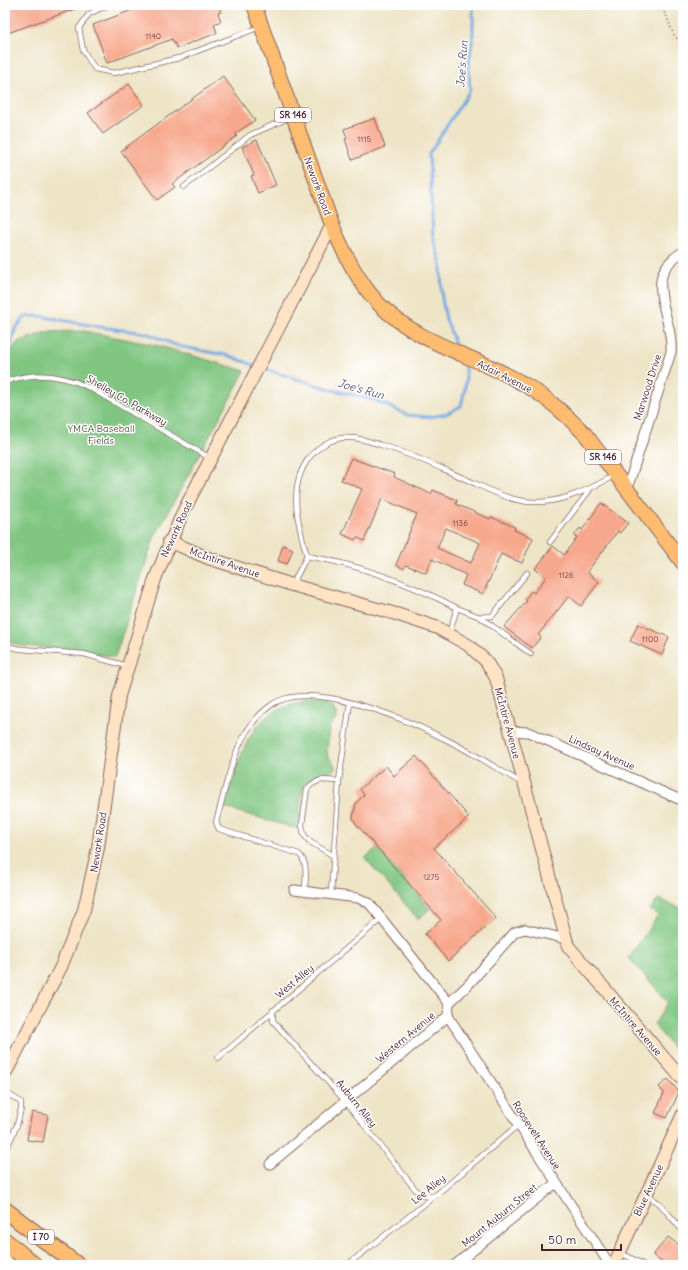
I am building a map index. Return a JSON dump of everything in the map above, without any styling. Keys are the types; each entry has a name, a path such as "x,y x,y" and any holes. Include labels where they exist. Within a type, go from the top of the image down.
{"highway":[{"name":"I 70","path":"5,1210 76,1265"},
{"name":"I 70","path":"5,1241 34,1265"}],"main road":[{"name":"Newark Road","path":"254,5 332,225"},
{"name":"Adair Avenue","path":"332,225 352,265 378,303 393,317 426,339 502,372 544,396 569,417 585,434 683,563"}],"street":[{"name":"Newark Road","path":"5,1074 61,967 84,910 98,848 116,715 127,666 155,578 169,541 332,225"},
{"name":"Marwood Drive","path":"627,489 670,352 671,332 659,289 661,280 669,262 683,252"},
{"name":"McIntire Avenue","path":"169,541 208,558 292,585 396,614 449,634 468,645 486,661 496,678 526,785 568,946 683,1080"},
{"name":"Lindsay Avenue","path":"510,731 528,732 683,801"},
{"path":"294,890 358,898 369,903 381,920 449,1003 468,985 515,932 525,929 566,939"},
{"name":"Western Avenue","path":"270,1164 448,1016 449,1003"},
{"name":"Roosevelt Avenue","path":"448,1016 610,1265"},
{"name":"Blue Avenue","path":"614,1265 646,1194 679,1131 683,1114"},
{"name":"Mount Auburn Street","path":"455,1265 556,1183"}],"lane":[{"path":"107,5 89,14 79,28 84,50 95,69 114,73 179,58 261,27"},
{"path":"184,186 250,135 293,116"},
{"name":"Shelley Co. Parkway","path":"5,382 24,377 53,376 72,379 211,459"},
{"path":"292,585 307,556 297,519 297,485 305,463 313,453 325,443 350,438 366,440 404,452 495,493 518,501 547,502 589,490 616,474"},
{"path":"550,542 589,490"},
{"path":"307,556 362,568 425,592 456,608 480,617 531,654"},
{"path":"480,617 492,616 527,573"},
{"path":"449,634 456,608"},
{"path":"5,646 20,649 84,654 127,666"},
{"path":"305,892 305,865 303,858 299,854 219,828 216,822 236,751 252,724 271,705 294,696 308,695 350,703 409,722 444,738 526,785"},
{"path":"331,894 339,781 350,703"},
{"path":"334,856 310,842 304,835 302,826 307,790 312,784 321,780 339,781"},
{"name":"West Alley","path":"218,1058 381,920"},
{"name":"Auburn Alley","path":"273,1010 273,1021 345,1101 415,1189 422,1196 428,1197 436,1195"},
{"path":"5,1092 21,1102 21,1109 8,1145 5,1146"},
{"name":"Lee Alley","path":"347,1265 436,1195 518,1125"},
{"path":"646,1194 660,1204 683,1231"},
{"path":"620,1252 644,1265"}],"path":[{"path":"655,5 668,16 673,34 683,43"}],"green space":[{"name":"YMCA Baseball Fields","path":"84,331 160,346 245,371 154,538 115,657 74,650 22,646 5,641 5,358 18,342 46,332"},
{"path":"310,701 332,705 338,718 329,727 327,755 334,764 335,768 310,780 302,790 298,829 225,808 235,771 242,754 250,738 260,724 273,713 289,705"},
{"path":"377,848 430,909 418,919 365,858"},
{"path":"658,899 683,909 683,1054 679,1055 654,1025 668,1002 629,958 658,915 650,910"}],"building":[{"path":"5,5 83,5 83,6 5,34"},
{"path":"130,5 218,5 221,12 218,13 221,21 214,24 217,33 177,48 172,39 107,63 93,25 132,10"},
{"path":"223,76 255,120 235,134 237,136 172,184 175,187 157,200 121,151"},
{"path":"129,84 144,105 103,134 88,113"},
{"path":"375,118 385,147 352,160 345,139 347,139 344,129"},
{"path":"257,140 276,185 258,193 251,176 254,175 242,147"},
{"path":"351,458 395,474 394,477 431,494 433,490 457,500 456,504 490,519 491,517 515,527 514,530 533,538 522,563 501,554 483,594 462,585 466,575 432,559 426,573 406,565 404,569 396,565 417,514 382,499 364,541 357,537 355,540 342,534 362,489 341,480","holes":["446,528 480,543 471,563 437,548"]},
{"path":"601,503 628,523 620,533 618,531 587,572 599,582 581,606 569,596 538,635 541,637 532,648 504,627 527,601 525,600 531,591 534,593 546,577 535,569 553,546 564,555 577,537 574,536 580,528 582,530"},
{"path":"283,545 293,549 287,564 278,561"},
{"path":"638,624 669,637 662,655 630,641"},
{"path":"416,756 469,817 434,848 496,918 448,961 425,934 441,920 356,824 353,818 356,803 364,795 360,789 386,766 394,776"},
{"path":"668,1079 679,1092 667,1118 655,1113 664,1093 659,1087"},
{"path":"32,1112 48,1115 43,1142 27,1140"},
{"path":"668,1237 683,1248 683,1265 665,1265 653,1255"}],"waterway":[{"name":"Joe's Run","path":"456,347 446,319 442,299 441,265 433,236 429,154 470,90 469,63 473,36 473,5"},
{"name":"Joe's Run","path":"5,349 11,345 15,329 25,317 40,316 100,327 146,333 178,346 230,356 256,366"},
{"name":"Joe's Run","path":"261,368 333,390 375,400 407,415 430,417 446,414 461,406 466,377 462,359"}]}
